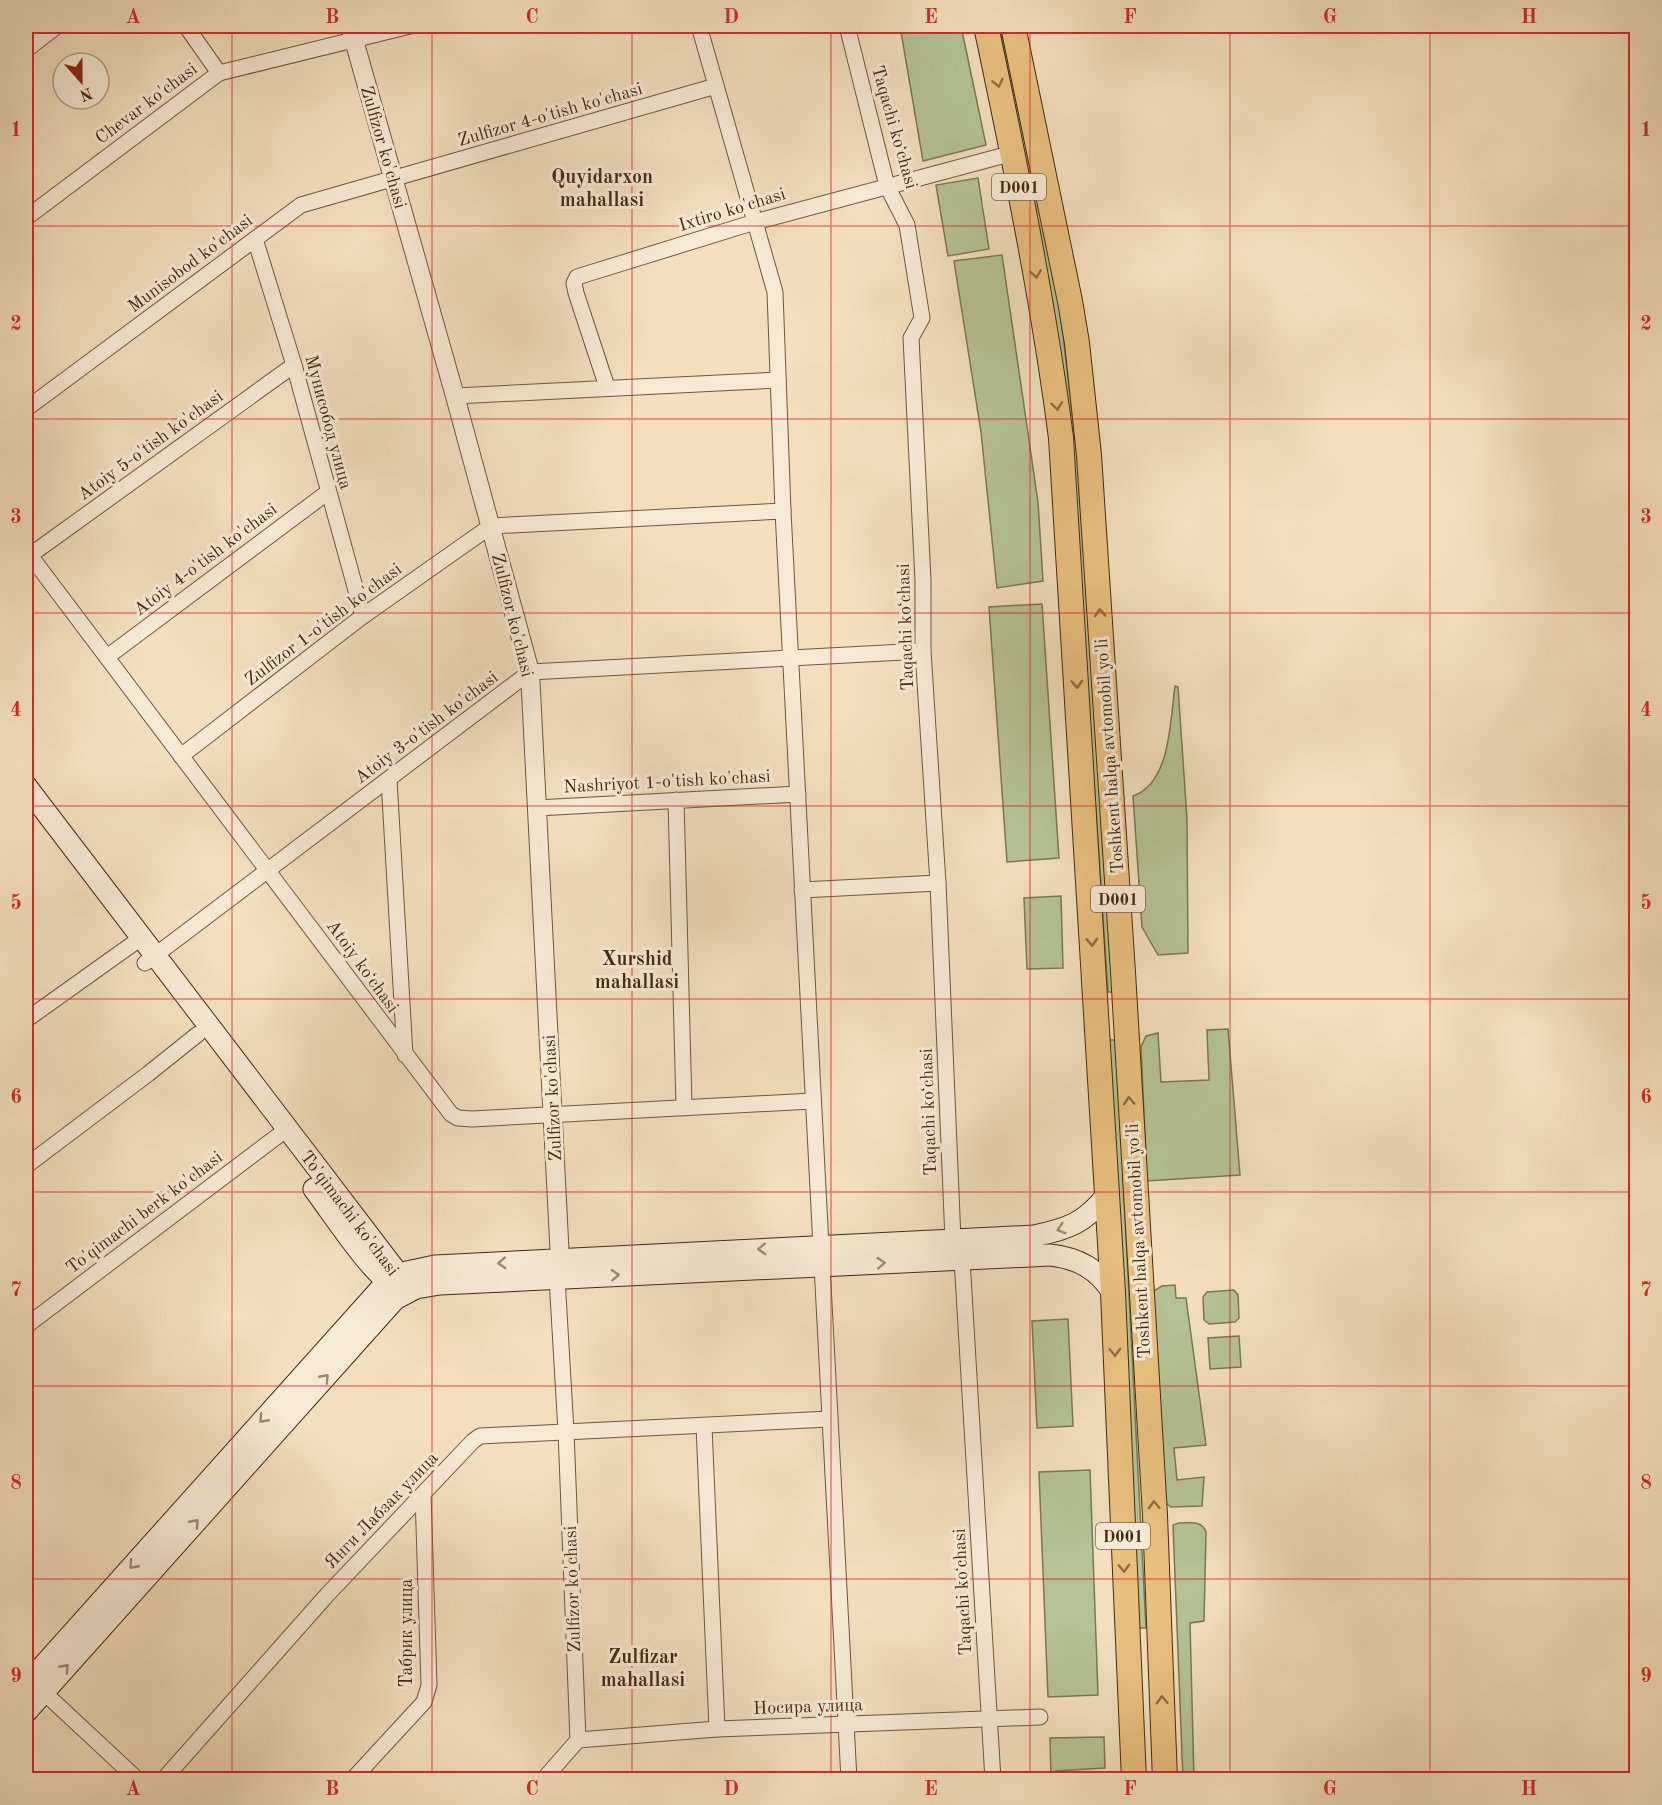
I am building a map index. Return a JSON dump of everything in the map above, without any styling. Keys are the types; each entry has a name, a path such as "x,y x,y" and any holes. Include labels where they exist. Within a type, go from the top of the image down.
{"highway":[{"name":"Toshkent halqa avtomobil yo'li","path":"986,26 1048,337 1061,438 1113,1293 1134,1779"},
{"name":"Toshkent halqa avtomobil yo'li","path":"1014,26 1056,228 1077,343 1092,497 1155,1515 1165,1779"},
{"path":"1097,1021 1126,1020"},
{"path":"1127,1653 1160,1652"},
{"path":"1132,1740 1163,1740"}],"main road":[{"name":"To'qimachi ko'chasi","path":"26,786 136,941"},
{"name":"To'qimachi ko'chasi","path":"26,805 150,959 281,1134 365,1257 397,1283"},
{"name":"To'qimachi ko'chasi","path":"150,959 198,1034 281,1134"},
{"path":"1020,1247 1048,1233 1075,1225 1096,1209 1107,1195"},
{"path":"26,1712 33,1686 397,1283 434,1284 558,1269 1020,1247 1082,1262 1098,1273 1113,1293"}],"street":[{"path":"26,50 57,26"},
{"path":"186,26 219,73"},
{"name":"Chevar ko'chasi","path":"26,218 219,73 352,33 410,26"},
{"path":"699,26 775,292 783,511 812,1101 849,1779"},
{"name":"Taqachi koʻchasi","path":"847,26 887,186 907,225 922,318 911,338 923,580 923,651 938,883 957,1249 993,1779"},
{"name":"Zulfizor ko'chasi","path":"352,33 455,396 530,672 552,1114 578,1740"},
{"name":"Zulfizor 4-o'tish ko'chasi","path":"394,179 716,86"},
{"name":"Ixtiro ko'chasi","path":"607,387 576,293 574,283 577,277 755,222 1013,153"},
{"name":"Munisobod ko'chasi","path":"26,409 295,209 308,202 394,179"},
{"name":"Мунисобод улица","path":"255,238 294,365 363,616"},
{"name":"Atoiy 5-o'tish ko'chasi","path":"27,553 294,365"},
{"path":"455,396 778,380"},
{"name":"Atoiy 4-o'tish ko'chasi","path":"106,657 328,492"},
{"path":"491,526 783,511"},
{"name":"Zulfizor 1-o'tish ko'chasi","path":"181,756 363,616 491,526"},
{"name":"Atoiy koʻchasi","path":"27,553 445,1108 458,1118 812,1101"},
{"path":"530,672 923,651"},
{"name":"Atoiy 3-o'tish ko'chasi","path":"150,959 530,672"},
{"path":"389,780 405,1055"},
{"name":"Nashriyot 1-o'tish ko'chasi","path":"537,808 798,794"},
{"path":"676,800 684,1106"},
{"path":"802,890 938,883"},
{"path":"28,1014 136,941"},
{"path":"26,1166 198,1034"},
{"name":"To'qimachi berk ko'chasi","path":"26,1326 281,1134"},
{"name":"Янги Лабзак улица","path":"163,1779 327,1595 480,1436 830,1419"},
{"path":"704,1426 717,1730"},
{"name":"Табрик улица","path":"352,1779 424,1702 428,1692 423,1494"},
{"path":"33,1686 138,1779"},
{"name":"Носира улица","path":"578,1740 717,1730 1040,1717"},
{"path":"543,1779 578,1740"}],"green space":[{"path":"900,26 961,26 986,145 923,161"},
{"path":"999,26 1007,26 1060,310 1077,455 1113,992 1108,992 1078,540 1021,138"},
{"path":"978,178 989,249 948,256 936,185"},
{"path":"1002,255 1038,502 1043,581 997,588 981,432 954,261"},
{"path":"1042,604 1059,858 1007,862 989,607"},
{"path":"1175,686 1178,687 1187,819 1188,953 1158,955 1142,927 1133,796 1146,789 1162,764 1170,732"},
{"path":"1061,896 1063,968 1027,969 1024,898"},
{"path":"1228,1029 1240,1175 1147,1181 1141,1047 1146,1036 1158,1033 1161,1082 1209,1080 1207,1030"},
{"path":"1109,1040 1116,1040 1146,1628 1139,1628"},
{"path":"1175,1285 1176,1298 1186,1298 1206,1445 1174,1448 1177,1480 1204,1477 1202,1506 1171,1507 1161,1499 1152,1292 1162,1286"},
{"path":"1234,1290 1238,1295 1239,1318 1235,1322 1209,1324 1204,1320 1203,1297 1207,1292"},
{"path":"1068,1319 1073,1426 1037,1428 1032,1321"},
{"path":"1239,1336 1241,1367 1210,1369 1208,1338"},
{"path":"1090,1470 1098,1695 1048,1697 1039,1472"},
{"path":"1199,1524 1206,1532 1204,1621 1190,1623 1194,1779 1183,1779 1173,1525"},
{"path":"1104,1737 1105,1768 1055,1771 1055,1779 1051,1779 1050,1738"}],"district":[{"name":"Quyidarxon mahallasi","path":"602,188"},
{"name":"Xurshid mahallasi","path":"637,970"},
{"name":"Zulfizar mahallasi","path":"643,1668"}]}
